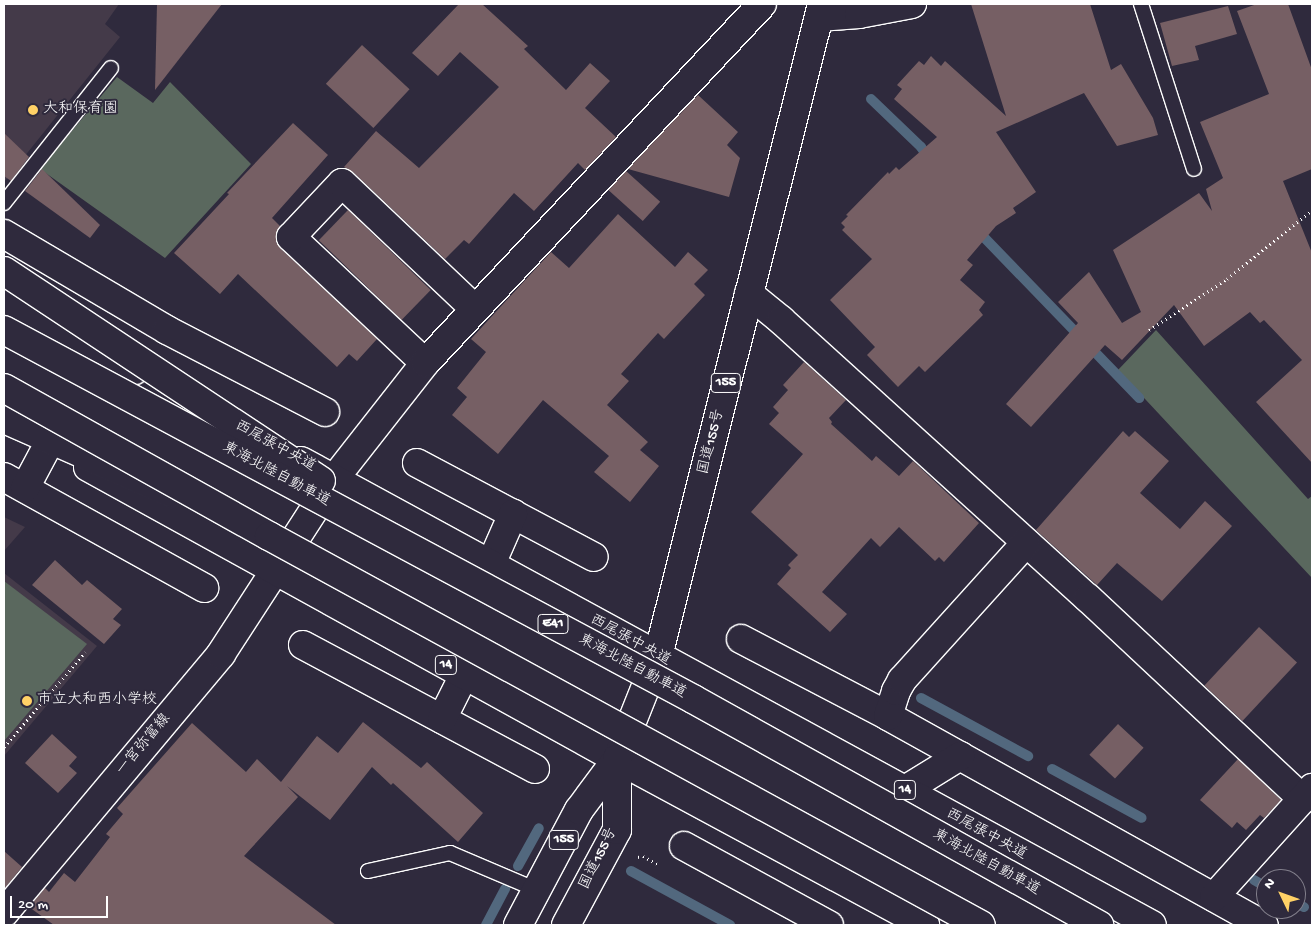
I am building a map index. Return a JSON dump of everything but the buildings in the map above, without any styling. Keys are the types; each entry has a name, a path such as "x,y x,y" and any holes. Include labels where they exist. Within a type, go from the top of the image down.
{"main road":[{"name":"一宮弥富線","path":"4,913 221,654 334,479 424,363 762,4"},
{"path":"821,10 859,14 912,4"},
{"name":"国道155号","path":"518,925 579,810 617,759 658,656 821,10"},
{"path":"424,363 292,238 342,183 475,309"},
{"path":"4,234 167,330 325,412"},
{"path":"12,303 46,259"},
{"path":"4,271 344,496 693,699"},
{"path":"749,294 781,320 1026,544 1308,794 1214,897"},
{"name":"西尾張中央道","path":"12,303 1152,925"},
{"name":"東海北陸自動車道","path":"4,330 693,699 1099,925"},
{"path":"4,388 269,536 981,925"},
{"path":"4,420 269,536"},
{"name":"14","path":"4,420 617,759 925,925"},
{"path":"48,445 14,482 204,588"},
{"path":"417,463 594,557"},
{"path":"491,564 513,514"},
{"path":"888,716 896,691 902,680 1026,544"},
{"path":"741,639 888,716 1264,925"},
{"path":"303,645 535,769"},
{"path":"442,719 464,675"},
{"path":"905,790 960,756"},
{"name":"国道155号","path":"566,925 617,830 617,759"},
{"path":"684,846 829,925"}],"lane":[{"path":"1141,4 1194,169"},
{"path":"4,203 111,68"},
{"path":"368,870 450,853 537,890"}],"path":[{"path":"1149,330 1227,279 1312,210"},
{"path":"4,747 85,652"},
{"path":"630,860 643,856 661,865"}],"shaded area":[{"name":"大和保育園","path":"4,4 119,4 105,24 120,37 4,182"},
{"path":"4,517 25,527 4,551"},
{"name":"市立大和西小学校","path":"4,573 97,646 4,756"}],"green space":[{"path":"117,77 153,103 170,82 251,164 165,258 40,169"},
{"path":"1156,330 1308,499 1312,496 1312,578 1118,370"},
{"name":"市立大和西小学校","path":"4,581 87,644 4,741"}],"waterway":[{"path":"871,99 921,147 929,159"},
{"path":"976,229 1139,398"},
{"path":"921,698 1028,756"},
{"path":"1052,769 1142,818"},
{"path":"518,866 539,828"},
{"path":"631,871 730,925"},
{"path":"486,925 505,889"}],"place":[{"name":"大和保育園","path":"33,110"},
{"name":"市立大和西小学校","path":"27,701"}]}
